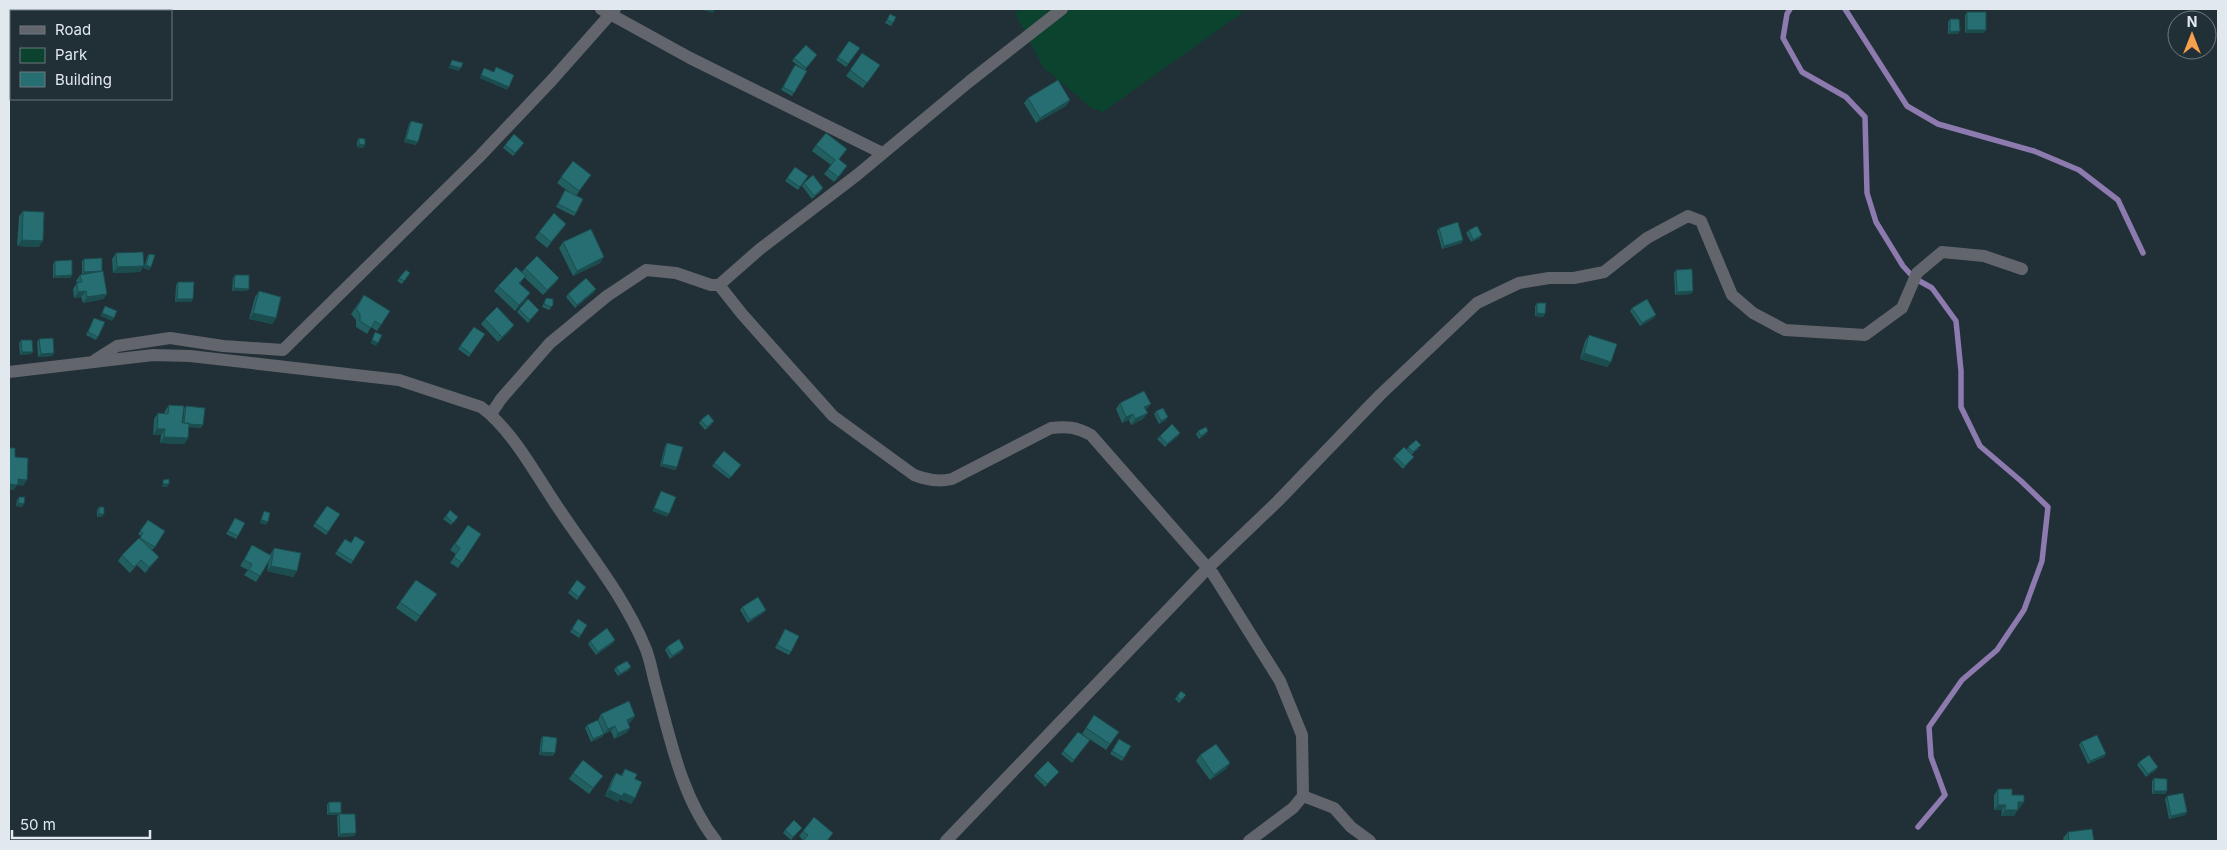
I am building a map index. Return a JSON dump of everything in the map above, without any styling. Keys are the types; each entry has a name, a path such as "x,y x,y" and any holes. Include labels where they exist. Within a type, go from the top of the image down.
{"street":[{"path":"491,414 501,399 550,343 607,296 646,270 676,273 711,285 719,285 760,249 1062,9"},
{"path":"93,362 117,346 170,338 224,346 283,350 480,156 552,80 609,10 690,58 882,153"},
{"path":"946,841 1208,568 1277,502 1380,395 1477,303 1519,283 1549,278 1574,278 1604,272 1647,238 1688,216 1702,221 1732,295 1753,313 1785,330 1865,335 1902,308 1917,273 1942,252 1984,256 2022,269"},
{"path":"719,285 742,314 833,416 914,475 929,481 940,482 952,479 1050,428 1067,426 1078,428 1091,435 1208,568 1280,681 1302,735 1303,796 1293,808 1249,841"},
{"path":"9,372 153,355 190,356 399,380 481,407 491,414 517,447 611,585 637,629 646,648 689,796 703,824 716,841"},
{"path":"1303,796 1334,808 1351,827 1370,841"}],"green space":[{"path":"1021,9 1240,9 1242,13 1103,112 1090,107 1043,67 1015,13"}],"building":[{"path":"1967,12 1986,12 1986,30 1967,30"},
{"path":"890,14 896,17 893,23 887,20"},
{"path":"1950,19 1959,19 1960,31 1950,32"},
{"path":"849,41 860,48 848,64 838,57"},
{"path":"806,45 817,55 806,68 794,58"},
{"path":"862,53 880,65 867,83 850,70"},
{"path":"452,60 463,63 461,68 450,65"},
{"path":"795,65 807,71 794,93 783,87"},
{"path":"496,67 514,75 509,87 481,75 484,68 494,72"},
{"path":"1058,80 1070,100 1040,118 1028,98"},
{"path":"411,121 423,124 418,142 406,139"},
{"path":"826,133 847,149 839,159 847,166 838,177 828,169 835,160 816,145"},
{"path":"514,134 524,143 515,153 505,145"},
{"path":"359,138 365,139 365,145 359,144"},
{"path":"573,161 591,175 579,191 561,177"},
{"path":"795,167 808,176 800,187 787,178"},
{"path":"813,175 823,188 814,196 804,183"},
{"path":"565,190 583,199 576,213 558,204"},
{"path":"23,211 44,212 43,241 22,240"},
{"path":"554,213 566,224 551,242 539,232"},
{"path":"1458,222 1463,240 1444,246 1439,228"},
{"path":"1477,226 1482,235 1473,240 1469,230"},
{"path":"591,229 604,257 577,271 563,242"},
{"path":"143,252 144,266 117,267 116,253"},
{"path":"149,254 155,255 151,267 146,265"},
{"path":"537,256 559,278 547,290 525,268"},
{"path":"102,258 102,271 84,272 84,259"},
{"path":"72,260 72,275 55,276 55,261"},
{"path":"516,267 526,276 519,283 530,293 519,305 498,286"},
{"path":"1692,269 1693,291 1677,292 1676,270"},
{"path":"406,270 410,273 404,281 399,278"},
{"path":"103,271 107,294 87,297 86,291 78,292 77,283 82,282 80,275"},
{"path":"235,275 249,275 249,289 234,288"},
{"path":"586,278 596,289 577,305 568,294"},
{"path":"178,282 194,282 193,299 177,299"},
{"path":"259,291 281,297 276,318 253,313"},
{"path":"364,295 390,311 381,325 375,321 371,328 360,321 360,314 356,309"},
{"path":"546,298 553,299 551,307 544,304"},
{"path":"528,299 539,310 530,320 519,309"},
{"path":"1647,299 1656,315 1642,323 1632,308"},
{"path":"1537,303 1546,303 1545,314 1537,313"},
{"path":"105,306 117,311 114,318 102,313"},
{"path":"497,307 514,325 502,337 485,319"},
{"path":"94,318 105,322 98,337 88,332"},
{"path":"474,327 485,334 471,354 460,346"},
{"path":"375,332 382,335 378,343 372,340"},
{"path":"1589,335 1617,344 1611,362 1584,353"},
{"path":"53,338 54,353 41,354 39,339"},
{"path":"21,340 32,340 33,352 22,352"},
{"path":"1144,391 1151,404 1144,407 1148,413 1135,419 1133,414 1126,417 1120,403"},
{"path":"169,405 184,406 182,423 189,423 188,438 164,437 165,429 157,429 158,413 168,414"},
{"path":"186,406 205,408 203,425 184,423"},
{"path":"1163,408 1168,417 1161,421 1156,411"},
{"path":"708,414 714,421 707,427 701,420"},
{"path":"1172,424 1180,433 1167,444 1160,436"},
{"path":"1206,427 1208,431 1201,436 1198,431"},
{"path":"1416,440 1421,445 1413,452 1408,447"},
{"path":"667,443 683,447 677,467 662,464"},
{"path":"1404,447 1414,457 1405,466 1395,456"},
{"path":"9,448 15,448 15,457 28,458 27,480 18,479 18,485 9,484"},
{"path":"724,451 741,465 731,477 714,463"},
{"path":"169,479 169,484 163,484 163,480"},
{"path":"661,491 676,497 669,514 654,508"},
{"path":"19,497 25,497 24,504 18,503"},
{"path":"327,506 340,514 328,532 315,523"},
{"path":"99,507 104,507 104,514 99,514"},
{"path":"450,510 458,517 453,523 446,516"},
{"path":"264,511 270,513 268,522 261,520"},
{"path":"235,518 245,523 238,536 228,531"},
{"path":"148,520 165,531 155,547 140,538 143,533 140,531"},
{"path":"468,525 481,534 462,563 454,557 460,548 455,544"},
{"path":"355,536 365,542 353,561 337,551 345,539 351,543"},
{"path":"139,538 159,557 149,567 141,560 134,567 122,555"},
{"path":"252,545 272,556 260,576 249,570 252,564 244,560"},
{"path":"274,548 301,553 297,571 271,566"},
{"path":"416,580 437,594 420,616 400,602"},
{"path":"577,580 586,587 579,597 570,590"},
{"path":"758,597 766,610 750,620 742,607"},
{"path":"578,619 587,625 581,635 572,629"},
{"path":"607,628 615,640 598,652 590,641"},
{"path":"785,629 799,636 791,652 777,645"},
{"path":"679,639 684,648 672,656 667,647"},
{"path":"627,661 631,667 620,674 616,667"},
{"path":"1181,691 1186,695 1181,700 1177,696"},
{"path":"629,701 635,716 627,720 630,728 618,733 615,726 608,729 601,714"},
{"path":"1094,715 1119,732 1110,744 1086,728"},
{"path":"598,720 604,734 593,739 587,725"},
{"path":"1078,732 1090,740 1074,760 1063,751"},
{"path":"2097,735 2106,754 2090,761 2081,742"},
{"path":"543,736 557,738 555,753 541,752"},
{"path":"1119,739 1131,746 1124,758 1112,751"},
{"path":"1216,744 1230,763 1214,775 1200,755"},
{"path":"2149,755 2158,767 2148,774 2139,762"},
{"path":"583,760 603,776 593,788 573,773"},
{"path":"1048,761 1059,772 1047,784 1036,773"},
{"path":"625,769 637,774 635,779 642,782 635,798 624,793 622,796 609,790 616,773 622,776"},
{"path":"2154,778 2167,779 2167,791 2154,791"},
{"path":"1998,789 2012,789 2012,795 2024,795 2024,802 2018,802 2018,810 2005,810 2006,805 1998,805"},
{"path":"2183,793 2187,812 2171,816 2167,796"},
{"path":"329,802 341,802 341,813 329,813"},
{"path":"339,814 355,814 356,833 340,834"},
{"path":"814,817 833,833 827,841 803,841 808,835 803,831"},
{"path":"794,820 802,828 793,837 785,830"},
{"path":"2092,829 2094,841 2069,841 2068,832"}],"waterway":[{"path":"1790,9 1787,14 1783,38 1802,72 1846,97 1865,117 1867,193 1876,222 1903,266 1914,278 1932,288 1956,321 1961,371 1961,407 1980,446 2048,507 2042,561 2024,610 1997,650 1962,680 1929,727 1931,757 1945,795 1918,827"},
{"path":"1845,9 1907,106 1938,124 2034,151 2079,170 2118,200 2143,253"}]}
